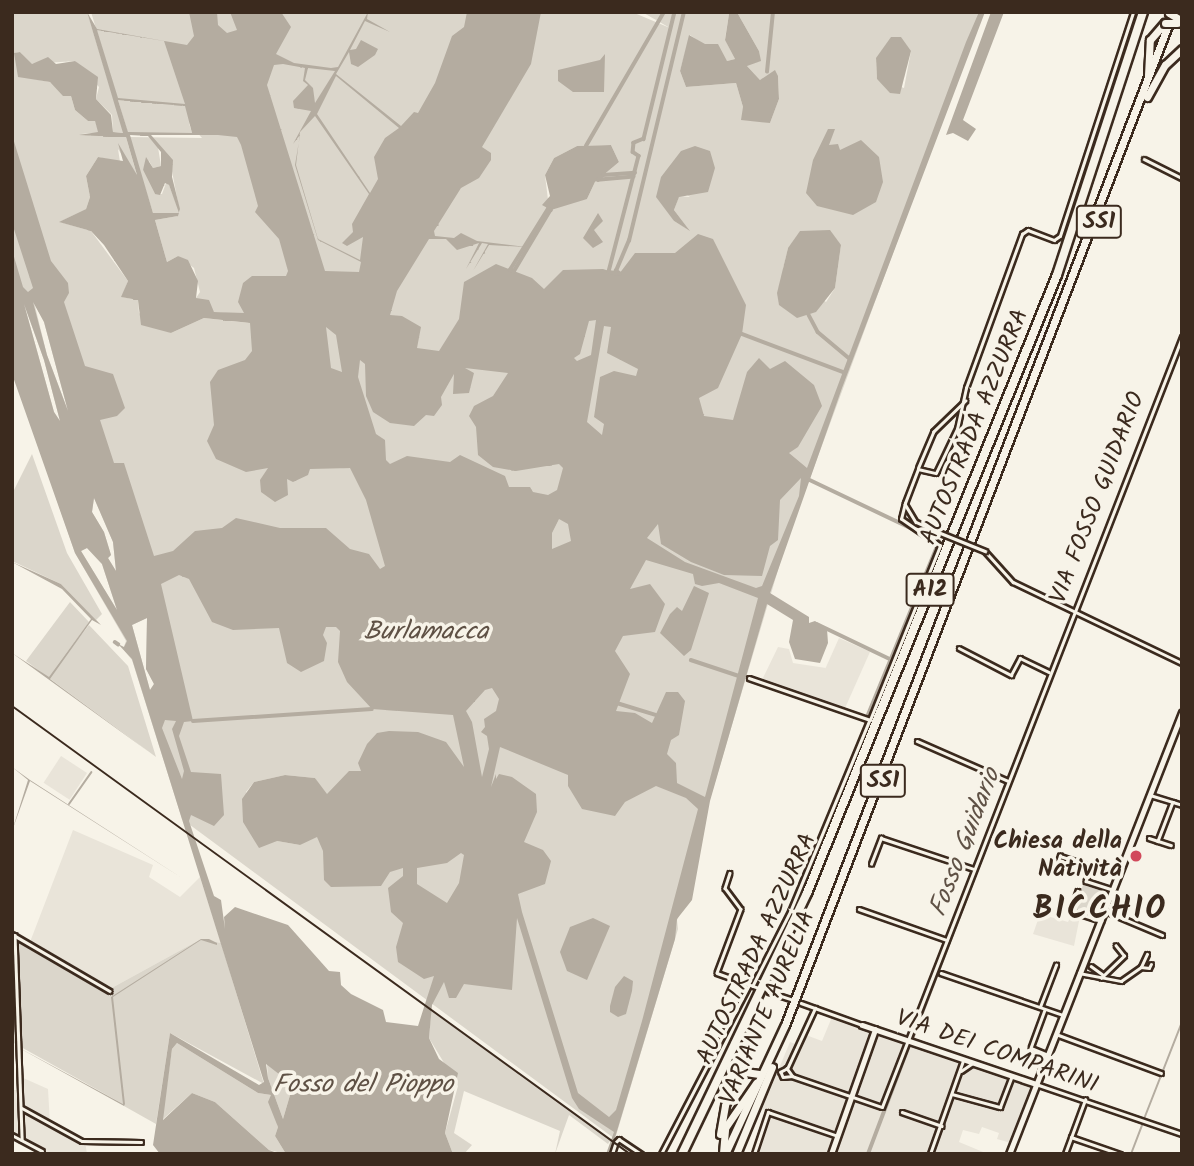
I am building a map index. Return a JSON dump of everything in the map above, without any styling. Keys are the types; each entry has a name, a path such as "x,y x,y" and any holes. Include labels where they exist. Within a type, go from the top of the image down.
{"highway":[{"name":"AUTOSTRADA AZZURRA","path":"684,1154 811,894 1016,387 1077,232 1145,12"},
{"path":"1139,110 1149,69 1150,40 1165,23 1176,17"},
{"name":"VARIANTE AURELIA","path":"724,1154 772,1061 1147,98 1176,17"},
{"name":"VARIANTE AURELIA","path":"772,1061 1176,17"},
{"path":"1147,98 1166,64 1182,49"},
{"path":"724,1154 725,1128 772,1061"},
{"path":"738,1154 772,1061"},
{"path":"724,1154 722,1116 732,1088 744,1073 759,1074"},
{"path":"738,1154 767,1086"}],"main road":[{"path":"1009,1154 1182,713"}],"street":[{"path":"918,469 931,474 937,471 965,401 1022,234 1028,230 1054,240 1060,236 1133,12"},
{"path":"1144,159 1182,178"},
{"name":"VIA FOSSO GUIDARIO","path":"852,1097 882,1107 1049,672 1182,337"},
{"path":"661,1154 791,911 870,720 939,544 901,519 905,503 933,432 965,401"},
{"path":"905,503 916,522 985,551 1013,582 1072,613 1182,663"},
{"path":"959,648 1011,675 1022,658 1049,672"},
{"path":"749,678 870,720"},
{"path":"917,741 1008,781"},
{"path":"1150,795 1182,805"},
{"path":"1158,841 1172,802"},
{"path":"871,863 880,838 974,869"},
{"path":"1149,838 1171,845"},
{"path":"1055,871 1060,856 1091,866 1086,881 1113,890"},
{"path":"730,873 725,888 741,909 717,973 759,988"},
{"path":"1078,891 1071,911 1101,921"},
{"path":"859,909 947,940"},
{"path":"1105,911 1162,935"},
{"path":"14,934 110,991"},
{"path":"14,934 22,1140"},
{"path":"1101,976 1122,958 1116,946"},
{"path":"1079,973 1121,981 1141,967 1147,954"},
{"path":"1141,967 1149,968 1151,964"},
{"path":"1040,1007 1056,965"},
{"path":"1091,966 1101,976"},
{"path":"941,972 1063,1015"},
{"path":"769,992 793,1000"},
{"name":"VIA DEI COMPARINI","path":"801,1003 862,1025"},
{"path":"815,1008 782,1077 792,1076 852,1097"},
{"path":"1046,1009 1031,1048 1048,1055"},
{"path":"831,1154 875,1035 862,1025"},
{"name":"VIA DEI COMPARINI","path":"875,1035 886,1033 908,1040 1182,1135"},
{"path":"1056,1034 1161,1073"},
{"path":"930,1154 964,1059"},
{"path":"961,1071 974,1063"},
{"path":"787,1069 792,1076"},
{"path":"952,1094 1000,1107 1012,1076"},
{"path":"1065,1154 1085,1100"},
{"path":"22,1108 82,1141 141,1142"},
{"path":"754,1154 768,1112 838,1136"},
{"path":"902,1112 942,1126"},
{"path":"12,1135 42,1151"},
{"path":"1071,1137 1121,1154"},
{"path":"612,1154 619,1139 641,1154"}],"shaded area":[{"path":"12,12 87,12 124,133 113,132 112,115 96,99 99,87 75,61 31,64 20,52 15,53 19,76 50,82 71,96 75,110 88,121 95,120 99,133 81,133 126,137 138,179 118,149 120,162 98,157 86,176 90,197 86,209 60,222 91,231 128,281 122,297 138,300 139,313 171,333 204,318 249,323 239,314 214,312 196,298 200,292 194,268 178,256 167,262 155,220 178,216 153,213 129,137 202,138 189,123 192,133 128,133 91,12 632,12 670,28 642,12 982,12 786,543 708,806 691,901 684,905 677,920 678,929 615,1139 182,819 132,660 123,649 126,641 75,553 12,369","holes":["729,14 738,14 759,51 760,61 746,65 760,80 778,76 779,99 770,123 743,107 736,83 686,87 680,71 690,35 727,61 735,59 725,39","911,51 904,88 877,79 876,58","611,145 619,162 595,182 587,199 548,200 545,175 554,158 577,146","158,147 171,166 180,213 169,185 166,183 162,194 155,194 143,170 149,161 153,168 161,166","661,177 690,197 679,196 674,210 689,230 674,221","841,245 835,288 826,302 783,269 788,248","34,302 44,322 68,411 47,355","24,304 44,360 60,421 54,412","94,498 113,542 116,571 108,558 111,555 104,532 92,512","87,548 102,564 117,610 81,551","147,618 146,669 154,684 150,690 132,625","285,775 315,778 323,792 300,845 277,841 246,792 254,782"]},
{"path":"32,454 67,553 102,614 96,620 61,584 12,561 12,494"},
{"path":"70,602 89,622 54,670 89,625 128,666 156,757 26,661"},
{"path":"839,638 870,652 842,714 811,700"},
{"path":"778,647 789,649 793,663 826,668 813,702 761,682"},
{"path":"61,756 87,773 70,800 44,783"},
{"path":"73,830 153,865 149,877 180,897 200,877 221,943 201,939 108,990 30,942"},
{"path":"1083,885 1104,891 1095,914 1074,909"},
{"path":"1040,914 1068,922 1071,916 1080,916 1074,946 1033,934"},
{"path":"15,935 108,990 201,939 221,943 264,1084 170,1033 156,1124 124,1106 124,1097 123,1104 12,1042"},
{"path":"431,1011 610,1141 608,1144 569,1115 555,1154 560,1131 464,1091 454,1133 472,1145 464,1154 453,1154 445,1133 458,1086 429,1038"},
{"path":"832,1017 1032,1088 1011,1143 997,1139 999,1133 982,1127 979,1134 963,1130 959,1142 988,1154 752,1154 767,1112 762,1109 790,1042 801,1046 806,1035 822,1041"},
{"path":"177,1043 258,1093 271,1095 278,1127 275,1136 286,1154 269,1150 215,1102 192,1093 162,1120 172,1049"},
{"path":"267,1064 293,1085 283,1119 268,1078"},
{"path":"21,1077 48,1089 50,1124 85,1141 87,1154 47,1154 12,1134 12,1090 21,1090"}],"water":[{"name":"Burlamacca","path":"87,12 97,29 187,45 194,36 189,12 217,12 218,25 227,33 237,30 230,12 281,12 291,27 276,54 294,63 331,68 338,67 368,12 367,19 390,32 365,21 350,50 356,49 361,40 378,49 375,55 358,67 351,64 349,52 336,74 401,126 414,112 418,113 435,83 452,36 464,27 467,12 541,12 531,64 482,147 491,153 491,160 479,178 461,188 434,231 435,236 454,238 461,233 477,241 526,247 489,245 473,271 488,244 482,243 466,269 479,243 457,250 446,239 429,239 397,291 390,315 402,316 421,327 417,348 439,351 459,319 464,282 496,264 532,278 544,289 563,270 603,269 619,274 635,253 675,253 698,234 713,239 746,305 742,334 718,388 699,398 704,416 733,420 747,372 759,358 770,369 785,361 814,385 822,406 798,447 789,453 807,468 966,42 979,12 985,12 842,388 770,593 809,617 809,623 815,621 827,629 828,643 820,663 795,659 789,642 793,620 767,604 710,801 692,900 677,919 675,939 610,1154 606,1154 614,1132 579,1109 572,1098 517,918 512,990 464,984 456,998 449,998 444,982 432,1005 429,1038 439,1059 458,1073 445,1133 453,1154 286,1154 275,1136 278,1127 268,1102 271,1095 258,1093 177,1043 172,1049 163,1120 192,1093 215,1102 269,1150 280,1154 160,1154 153,1145 170,1033 259,1085 264,1082 132,659 118,644 124,647 127,641 75,553 12,374 12,250 23,287 28,292 33,288 12,223 12,135 51,261 68,283 69,293 64,302 85,366 113,374 125,408 117,416 100,420 114,463 124,463 154,556 173,551 195,531 222,528 236,518 280,528 326,528 350,549 369,554 380,569 385,566 366,500 350,468 310,469 308,475 293,482 287,479 288,495 275,502 261,492 260,480 268,468 246,472 216,459 207,441 214,425 210,382 218,370 245,360 252,351 250,323 204,318 171,333 141,325 138,300 121,297 128,281 104,245 91,231 59,222 86,209 90,197 86,176 98,157 123,161 118,143 137,175 126,137 79,135 98,132 95,121 88,121 75,110 71,96 63,96 50,82 18,77 14,53 20,52 32,64 48,57 56,64 75,61 98,77 96,99 111,115 113,132 123,133","holes":["97,30 164,41 185,104 118,98","274,65 305,68 303,81 308,85 293,101 294,108 311,111 293,144 315,116 369,194 352,224 353,232 342,243 347,246 363,237 360,260 318,239 296,165 299,143 295,165 318,240 361,262 359,272 325,271 267,85","308,68 335,71 315,103 313,88 305,80","336,76 399,128 385,138 374,157 378,179 370,193 317,114","118,100 185,106 192,133 128,132","130,135 148,136 161,152 161,166 153,168 146,157 143,170 155,194 160,195 165,183 169,185 179,213 153,213","151,135 237,137 258,206 255,212 279,239 288,271 286,276 252,276 243,283 238,302 244,313 214,312 209,300 196,298 198,281 188,260 178,256 167,262 155,220 178,216 172,177 173,160","33,302 44,322 68,411 47,355","24,304 44,360 60,421 54,412","596,320 591,355 577,361 574,358 580,354 589,321","604,326 611,327 607,353 638,369 636,376 614,371 600,377 594,417 604,424 602,435 587,422","326,327 336,335 342,372 331,368","360,360 365,364 366,396 373,412 390,423 414,426 426,415 434,416 442,405 441,397 454,374 453,394 469,393 474,373 465,368 508,373 493,396 474,406 469,416 476,427 478,455 493,467 516,471 559,464 563,468 557,490 548,495 533,492 530,487 509,487 505,476 460,455 450,462 407,456 390,464 386,460 385,440 376,434 358,377","801,478 799,496 762,586 756,588 685,562 647,538 658,524 661,544 691,562 724,575 762,576 770,546 778,540 780,500","94,498 113,542 116,571 108,558 111,555 104,532 92,512","559,519 568,524 571,541 552,549 552,533","87,548 102,564 117,610 81,551","646,560 693,574 695,584 702,586 719,583 758,598 705,797 677,783 676,763 667,754 671,740 679,735 685,701 678,692 666,692 652,723 635,713 616,711 630,674 615,651 623,636 655,632 665,604 650,584 630,589","179,575 189,579 212,622 233,630 279,628 287,663 301,672 324,661 327,643 323,635 326,627 336,627 340,631 338,662 347,682 372,709 453,715 464,767 446,742 418,732 389,731 377,733 367,744 358,763 361,771 349,771 327,794 315,778 285,775 254,782 242,799 243,822 259,848 277,841 300,845 317,837 323,851 324,880 331,887 381,886 390,872 403,868 403,876 388,888 391,912 403,923 396,947 398,962 424,979 434,976 418,1026 386,1022 383,1010 351,994 341,985 340,972 329,971 288,925 235,907 224,917 225,929 221,900 214,896 189,821 191,815 214,826 224,815 221,774 191,772 179,736 184,722 193,721 161,584","147,618 146,669 154,684 150,690 132,625","492,688 499,699 496,711 484,719 485,727 481,732 487,736 489,749 482,777 472,722 466,711 485,690","165,720 176,721 172,729 184,771 182,779 162,728","500,747 568,775 568,786 582,809 615,816 625,802 656,786 686,798 698,809 642,1021 616,1110 609,1117 578,1093 522,912 518,894 545,884 551,861 543,850 524,842 537,812 536,794 512,777 499,774 496,779 496,774 491,787","461,853 464,855 459,883 447,903 417,884 417,868 447,863","266,1064 293,1085 283,1119 268,1078"]},
{"path":"991,12 1004,12 963,120 976,129 968,141 953,133 946,135"},
{"path":"729,14 738,14 759,51 761,61 747,66 760,80 775,70 778,76 779,99 770,123 741,120 743,107 736,83 686,87 680,71 689,35 705,44 718,44 727,61 735,59 725,40"},
{"path":"891,37 901,37 911,51 900,94 890,93 877,79 876,58"},
{"path":"605,54 604,92 573,92 558,81 558,70 600,60"},
{"path":"828,129 835,129 829,145 838,144 840,150 861,140 879,157 883,182 876,202 853,215 817,206 806,193 813,160"},
{"path":"611,145 619,162 595,182 587,199 551,210 542,205 550,196 545,175 554,158 577,146"},
{"path":"695,146 710,151 715,168 708,192 679,197 674,210 690,231 674,221 656,197 661,177 681,151"},
{"path":"598,213 603,221 594,230 603,242 593,248 583,238"},
{"path":"830,230 841,245 835,288 816,312 797,318 779,305 777,293 788,248 800,231"},
{"path":"12,562 61,584 101,625 92,620 50,679 149,752 12,653 49,677 91,619 62,589"},
{"path":"694,586 709,593 691,650 684,656 660,633 677,607 682,611"},
{"path":"12,767 185,880 30,781 12,831 28,780"},
{"path":"593,918 610,926 587,980 567,971 560,952 570,927"},
{"path":"201,939 209,939 217,945 201,940 113,997 124,1106 12,1044 123,1104 111,997"},
{"path":"624,976 633,981 632,991 626,1014 618,1017 610,1012 610,1006 615,987"}],"waterway":[{"path":"586,146 664,12"},
{"path":"675,12 644,139 634,143 633,152 639,156 609,272 620,274 616,271 629,241 684,12"},
{"path":"767,72 773,12"},
{"path":"634,177 598,180 603,175 635,173"},
{"path":"548,209 551,210 514,272 510,270 548,209"},
{"path":"809,315 818,332 849,358"},
{"path":"742,334 843,372"},
{"name":"Fosso Guidario","path":"1169,375 1182,345"},
{"path":"810,480 917,531"},
{"path":"868,715 939,542 927,536"},
{"path":"817,624 890,659"},
{"path":"691,660 739,676"},
{"name":"Fosso Guidario","path":"912,1039 1045,692"},
{"path":"617,703 656,715"},
{"path":"193,721 372,709"},
{"path":"69,804 91,772"},
{"path":"1144,1119 1182,1022"},
{"name":"Fosso Guidario","path":"868,1154 910,1043"},
{"path":"1131,1154 1143,1123"}],"railway":[{"path":"12,706 630,1154"}],"place":[{"name":"Chiesa della Natività","path":"1136,856"}],"district":[{"name":"BICCHIO","path":"1100,910"}],"water label":[{"name":"Fosso del Pioppo","path":"363,1086"}]}
